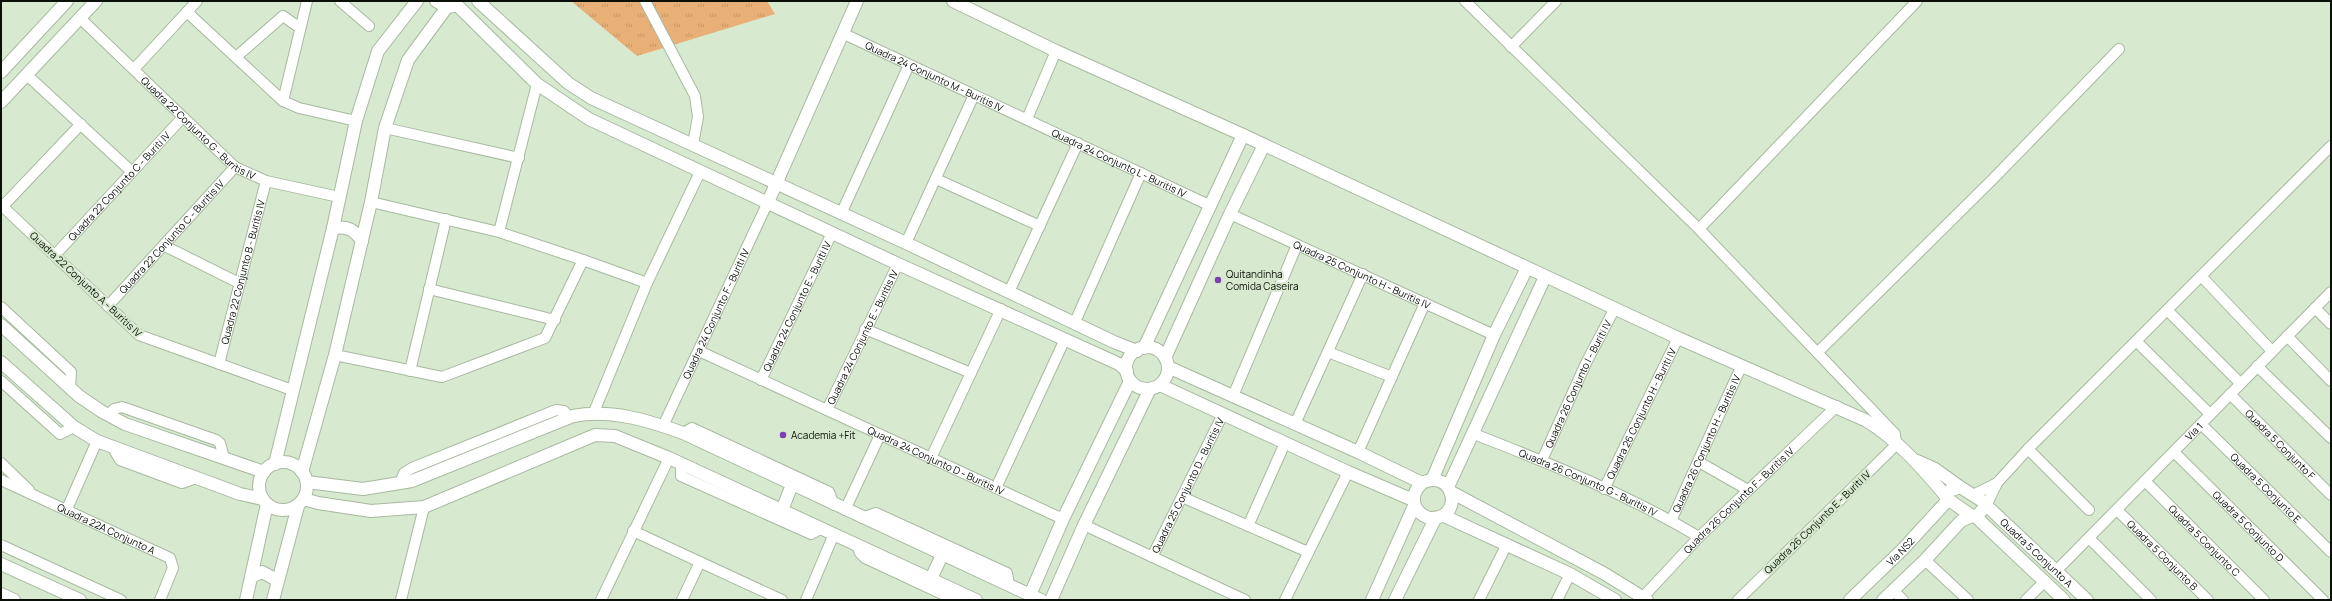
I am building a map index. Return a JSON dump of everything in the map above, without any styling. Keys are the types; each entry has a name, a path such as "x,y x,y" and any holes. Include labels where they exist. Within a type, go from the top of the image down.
{"street":[{"path":"1,102 96,1"},
{"path":"134,69 197,1"},
{"path":"283,101 307,1"},
{"path":"340,1 369,26"},
{"path":"275,464 333,228 356,121 378,51 417,1"},
{"path":"436,1 455,4 537,84 589,119 898,264 1001,309 1119,364 1139,388 1155,387 1223,414 1414,503 1423,516 1439,517 1506,544 1570,574 1615,600"},
{"path":"478,1 568,83 591,98 906,243 1075,322 1114,342 1140,349 1156,350 1166,362 1233,396 1295,424 1427,481 1444,483 1450,490 1605,574 1645,598"},
{"path":"645,1 695,96 698,117 693,144"},
{"path":"768,202 857,1"},
{"path":"953,1 1056,51 1243,135 1545,277 1741,367 1837,406 1883,430 1896,445 1929,476 1946,498 1973,516 2064,600"},
{"path":"1465,1 1700,228 1892,428 1896,445"},
{"path":"1511,47 1556,1"},
{"path":"1700,228 1917,1"},
{"path":"1,72 64,2"},
{"path":"273,600 277,580 301,502 305,477 371,202 384,128 408,60 455,4"},
{"path":"187,12 283,101 299,108 356,121"},
{"path":"236,57 283,16 300,28"},
{"name":"Quadra 22 Conjunto G - Buritis IV","path":"80,18 235,167 266,181 339,197"},
{"name":"Quadra 24 Conjunto M - Buritis IV","path":"842,33 1027,119"},
{"path":"1818,352 1993,179 2119,49"},
{"path":"1027,119 1056,51"},
{"path":"841,214 909,65"},
{"path":"27,74 132,172"},
{"path":"499,232 537,84"},
{"path":"906,243 974,95"},
{"name":"Quadra 22 Conjunto C - Buriti IV","path":"55,255 183,117"},
{"name":"Quadra 24 Conjunto L - Buritis IV","path":"1027,119 1211,206"},
{"path":"2,206 80,124"},
{"path":"384,128 519,158"},
{"path":"246,600 265,502 260,486 264,472 275,464 290,464 305,477 363,489 400,483 412,481 569,417 594,412 625,416 683,433 1035,598 1063,519 1129,376 1128,359 1140,349 1211,206 1243,135"},
{"path":"1009,292 1078,143"},
{"path":"1052,600 1084,525 1155,387 1167,374 1166,362 1230,214 1264,145"},
{"path":"1882,600 1925,560 1961,521 1973,516 1987,505 1997,483 2028,449 2201,276 2329,151"},
{"name":"Quadra 22 Conjunto C - Buritis IV","path":"108,306 165,246 235,167"},
{"path":"594,412 647,283 700,172"},
{"path":"1075,322 1141,173"},
{"path":"936,179 1040,226"},
{"name":"Quadra 22 Conjunto B - Buritis IV","path":"219,364 266,181"},
{"path":"371,202 446,218 499,232 647,283"},
{"name":"Quadra 24 Conjunto F - Buriti IV","path":"663,426 768,202"},
{"name":"Quadra 22 Conjunto A - Buritis IV","path":"2,206 140,335 292,390"},
{"name":"Quadra 25 Conjunto H - Buritis IV","path":"1230,214 1494,335"},
{"path":"410,371 446,218"},
{"path":"333,228 348,228 354,231 362,241"},
{"name":"Quadra 24 Conjunto E - Buriti IV","path":"761,380 832,232"},
{"path":"1233,396 1297,245"},
{"path":"165,246 239,283"},
{"path":"335,355 442,377 545,338 583,260"},
{"name":"Quadra 24 Conjunto E - Buritis IV","path":"827,410 865,329 898,264"},
{"path":"1372,600 1414,503 1414,493 1427,481 1494,335 1528,268"},
{"path":"1295,424 1363,274"},
{"path":"2201,276 2272,351"},
{"path":"1395,600 1439,517 1451,505 1450,490 1545,277"},
{"path":"429,289 554,320"},
{"name":"Via 1","path":"2056,570 2146,481 2240,383 2331,292"},
{"path":"1358,452 1426,303"},
{"path":"1,307 71,372 70,388"},
{"name":"Quadra 26 Conjunto I - Buriti IV","path":"1542,460 1587,361 1615,308"},
{"path":"2315,308 2331,324"},
{"path":"931,458 1001,309"},
{"path":"2167,310 2240,383"},
{"path":"1,325 70,388 109,415 125,424 264,472"},
{"path":"865,329 971,373"},
{"path":"2287,336 2331,381"},
{"name":"Quadra 26 Conjunto H - Buriti IV","path":"1604,489 1678,338"},
{"path":"996,488 1065,339"},
{"path":"2136,341 2210,414"},
{"name":"Quadra 24 Conjunto D - Buritis IV","path":"699,351 1063,519"},
{"path":"1328,352 1392,377"},
{"path":"1,362 74,427 97,441 265,502 282,510 301,502 371,510 424,506 594,435 615,436 669,458 976,600"},
{"path":"2257,366 2331,438"},
{"name":"Quadra 26 Conjunto H - Buritis IV","path":"1671,521 1741,367"},
{"path":"1,381 60,434 74,427"},
{"name":"Quadra 5 Conjunto F","path":"2230,394 2331,495"},
{"name":"Quadra 26 Conjunto F - Buritis IV","path":"1645,598 1699,538 1837,406"},
{"name":"Quadra 25 Conjunto D - Buritis IV","path":"1152,557 1223,414"},
{"name":"Quadra 5 Conjunto E","path":"2201,424 2331,552"},
{"path":"683,433 692,428 822,488 829,492 834,505"},
{"name":"Quadra 26 Conjunto G - Buritis IV","path":"1474,434 1542,460 1671,521 1699,538"},
{"path":"846,510 880,435"},
{"path":"66,509 97,441"},
{"path":"1248,526 1286,443"},
{"name":"Quadra 26 Conjunto E - Buriti IV","path":"1738,600 1896,445"},
{"path":"2028,449 2089,510"},
{"name":"Quadra 5 Conjunto D","path":"2174,452 2323,600"},
{"name":"Quadra 5 Conjunto A","path":"1907,456 1935,469 1960,487 1974,494 2087,600"},
{"path":"601,600 669,458"},
{"path":"1699,462 1748,490"},
{"path":"1,463 34,494"},
{"path":"681,464 681,476 811,534 822,528"},
{"path":"1285,600 1348,472"},
{"name":"Quadra 22A Conjunto A","path":"1,480 170,558 174,568 160,600"},
{"name":"Quadra 5 Conjunto C","path":"2146,481 2264,600"},
{"path":"1974,494 1997,483"},
{"path":"782,510 792,485"},
{"name":"Via NS2","path":"1850,600 1903,549 1946,498 1949,491 1960,487"},
{"path":"1182,496 1308,552"},
{"path":"401,600 424,506"},
{"name":"Quadra 5 Conjunto B","path":"2117,510 2208,600"},
{"path":"862,518 876,513 1007,573 1008,586"},
{"path":"1084,525 1245,600"},
{"path":"633,531 700,562 759,595 782,600"},
{"path":"806,600 834,534"},
{"path":"2089,538 2151,600"},
{"path":"1479,600 1506,544"},
{"path":"1,545 121,600"},
{"path":"857,545 860,553 865,558 954,600"},
{"path":"931,579 942,555"},
{"path":"1925,560 1968,600"},
{"path":"682,600 700,562"},
{"path":"1,564 80,600"},
{"path":"251,577 262,572 277,580"},
{"path":"1557,600 1570,574"},
{"path":"2026,600 2045,581"},
{"path":"1893,590 1903,600"},
{"path":"1,594 14,600"}],"green space":[{"path":"571,1 767,1 775,14 637,56"}],"place":[{"name":"Quitandinha Comida Caseira","path":"1218,280"},
{"name":"Academia +Fit","path":"783,435"}]}
